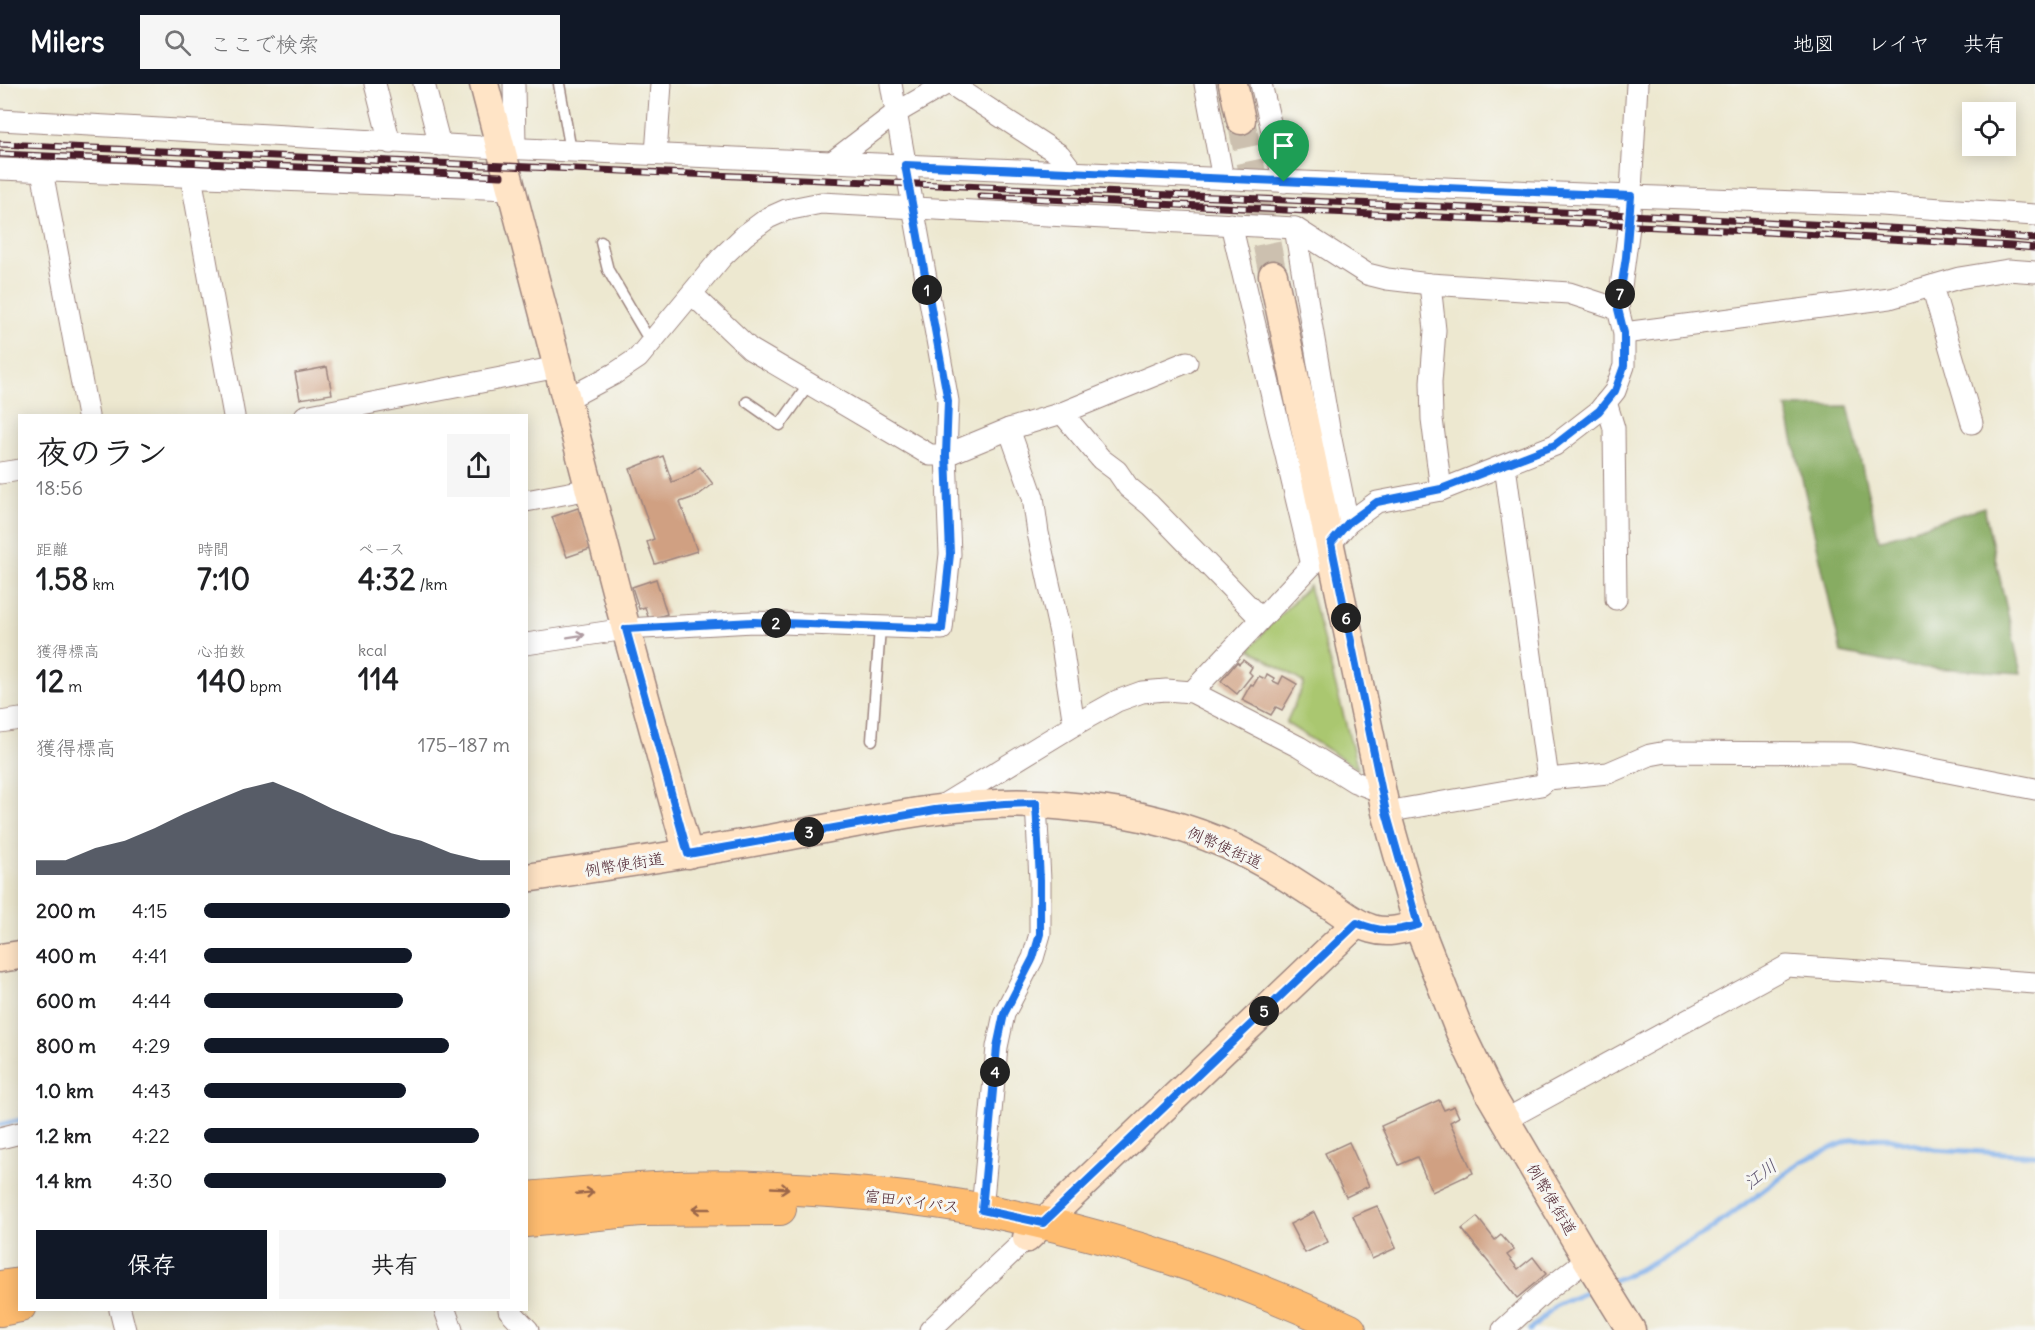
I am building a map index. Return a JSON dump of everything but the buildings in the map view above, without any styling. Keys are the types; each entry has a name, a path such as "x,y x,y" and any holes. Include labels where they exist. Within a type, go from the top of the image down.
{"main road":[{"name":"富田バイパス","path":"528,1198 636,1188 775,1188 872,1194 982,1210 1310,1330"},
{"name":"富田バイパス","path":"528,1221 640,1210 775,1209 1035,1231 1113,1241 1227,1278 1350,1330"},
{"path":"0,1287 18,1284"},
{"path":"0,1310 18,1306"}],"street":[{"path":"375,84 390,142"},
{"path":"424,84 440,145"},
{"path":"484,84 507,148"},
{"path":"514,84 507,148 510,189 688,854"},
{"path":"656,154 661,84"},
{"path":"528,644 626,629 753,622 942,629 950,554 946,455 948,401 891,84"},
{"path":"832,162 896,113 946,84"},
{"path":"951,84 1060,155 1074,172"},
{"path":"1205,84 1223,179"},
{"path":"1233,84 1241,120"},
{"path":"1261,84 1284,182"},
{"path":"1192,692 1340,533 1377,502 1441,489 1555,445 1599,411 1615,391 1624,366 1624,333 1618,309 1626,257 1637,84"},
{"path":"0,120 440,145 1284,182 1880,205 2035,215"},
{"path":"0,169 510,189"},
{"path":"42,171 88,414"},
{"path":"191,176 234,414"},
{"path":"567,399 614,374 638,358 721,258 745,235 768,218 786,210 820,202 1295,228 1367,274 1387,279 1430,284 1569,293 1618,309"},
{"path":"1231,224 1312,565"},
{"path":"1295,228 1330,434 1340,533 1383,800 1418,925"},
{"path":"1624,333 1890,298 1959,278 2008,270 2035,272"},
{"path":"1274,275 1340,533"},
{"path":"1430,284 1435,330 1431,382 1432,419 1441,489"},
{"path":"1932,286 1972,423"},
{"path":"692,294 750,349 930,455 946,455 1009,429 1062,413 1187,362"},
{"path":"324,414 379,408 558,367"},
{"path":"1606,402 1614,428 1616,599"},
{"path":"1062,413 1101,459 1117,471 1128,487 1150,505 1260,618"},
{"path":"1009,429 1033,497 1038,533 1060,633 1074,725"},
{"path":"1505,466 1548,779"},
{"path":"0,473 18,470"},
{"path":"528,501 590,489"},
{"path":"935,810 1117,701 1142,693 1166,690 1192,692 1299,747 1355,782 1371,788 1383,800"},
{"path":"1383,800 1541,785 1548,779 1608,773 1650,755 1666,752 1851,753 2035,789"},
{"path":"982,1210 997,1047 1004,1014 1033,958 1040,934 1036,803"},
{"name":"例幣使街道","path":"528,878 688,854 935,810 1005,804 1036,803 1074,806 1126,814 1206,835 1282,874 1357,923 1371,929 1384,932 1418,925 1460,1032 1505,1120 1631,1330"},
{"path":"930,1330 1357,923"},
{"path":"0,958 18,956"},
{"path":"1505,1120 1787,966 2035,983"},
{"path":"0,1138 18,1134"},
{"path":"1503,1330 1542,1294 1587,1259"},
{"path":"120,1311 125,1330"},
{"path":"445,1311 452,1330"},
{"path":"510,1311 528,1330"}],"lane":[{"path":"559,84 571,151"},
{"path":"601,242 608,270 651,344"},
{"path":"747,402 780,425 810,383"},
{"path":"872,740 880,627"}],"green space":[{"path":"1848,406 1879,540 1984,507 2021,673 1913,667 1841,653 1786,407"},
{"path":"1309,586 1358,769 1286,723 1304,683 1250,649 1268,627"}],"waterway":[{"path":"0,1125 18,1120"},
{"name":"江川","path":"1610,1282 1638,1270 1706,1233 1802,1161 1853,1139 1888,1138 1934,1149 2035,1155"},
{"name":"江川","path":"1530,1330 1555,1306 1596,1288"}],"tunnel":[{"path":"1241,120 1273,275"}],"railway":[{"path":"0,144 1630,215 1927,230 2035,239"},
{"path":"0,154 501,176"},
{"path":"980,196 1748,231 2035,248"}],"route":[{"path":"905,165 1284,182 1631,196 1626,257 1618,309 1624,333 1624,366 1615,391 1599,411 1555,445 1441,489 1377,502 1348,523 1331,543 1386,812 1418,925 1384,932 1357,923 1043,1223 982,1210 997,1047 1004,1014 1033,958 1040,934 1036,803 935,810 688,854 626,629 753,622 942,629 950,554 946,455 948,401 905,165"}]}
